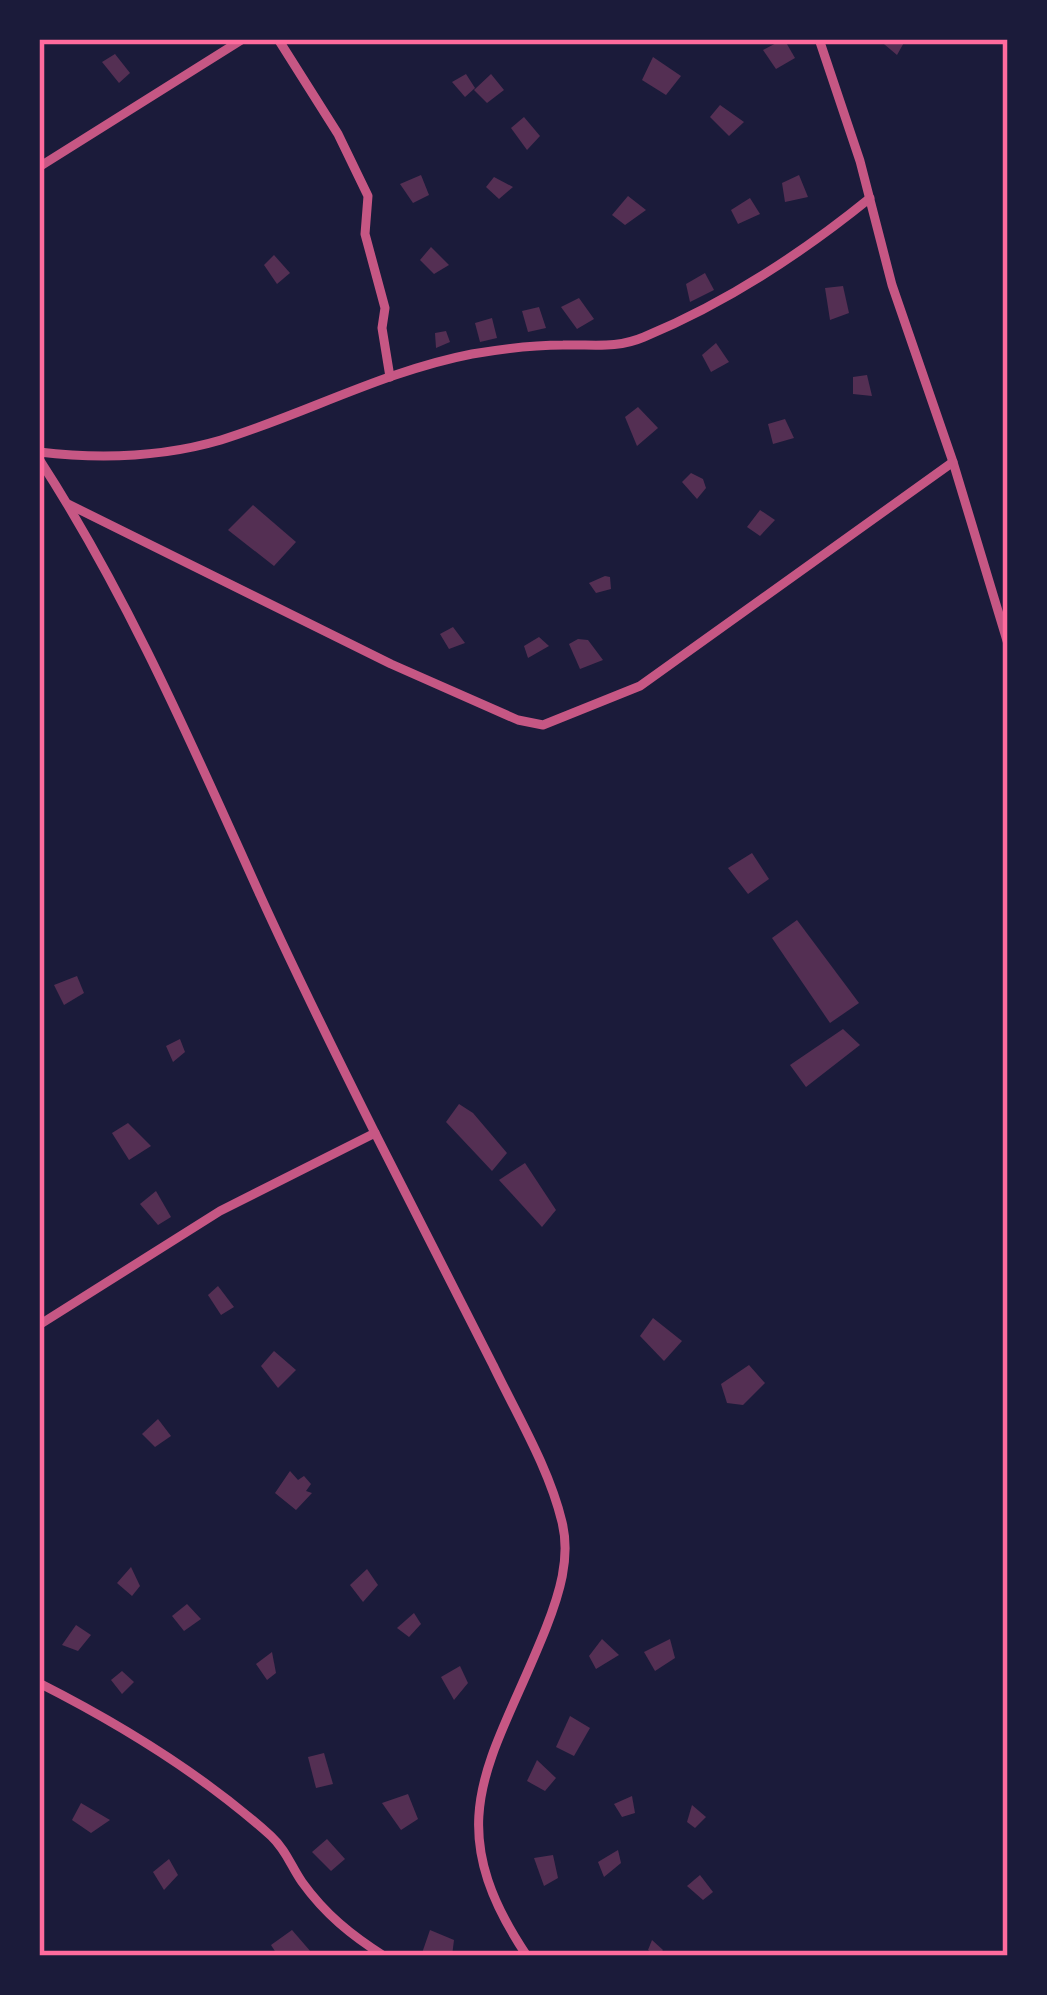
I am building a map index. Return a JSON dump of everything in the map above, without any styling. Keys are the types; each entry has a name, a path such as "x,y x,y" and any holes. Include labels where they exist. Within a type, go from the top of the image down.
{"street":[{"path":"39,166 243,39"},
{"path":"278,39 361,174 368,196 365,234 385,308 382,328 390,377"},
{"path":"819,39 892,285 953,462 1008,644"},
{"path":"39,456 105,458 218,441 390,377 473,354 567,344 608,347 639,339 812,246 869,199"},
{"path":"39,456 179,716 375,1132 517,1415 564,1531 562,1580 495,1744 476,1832 491,1897 526,1956"},
{"path":"68,504 412,674 518,720 543,724 640,686 953,462"},
{"path":"39,1325 220,1211 375,1132"},
{"path":"39,1683 99,1713 240,1812 281,1847 328,1914 384,1956"}],"building":[{"path":"784,39 795,58 776,69 763,50"},
{"path":"878,39 906,39 897,55"},
{"path":"115,54 130,73 119,83 102,62"},
{"path":"653,57 681,76 666,95 642,80"},
{"path":"466,74 475,88 465,97 452,82"},
{"path":"491,74 504,90 487,103 474,90"},
{"path":"720,105 744,122 729,136 710,117"},
{"path":"524,117 540,136 527,150 511,128"},
{"path":"421,175 429,195 413,203 400,184"},
{"path":"799,175 808,197 785,202 782,183"},
{"path":"494,177 513,187 499,199 486,187"},
{"path":"628,196 646,210 625,225 612,215"},
{"path":"750,198 760,214 738,224 731,210"},
{"path":"431,247 449,265 434,274 420,260"},
{"path":"274,255 290,273 277,284 264,265"},
{"path":"705,273 714,290 690,302 686,284"},
{"path":"843,286 849,313 830,320 825,288"},
{"path":"579,298 594,319 577,329 561,307"},
{"path":"539,307 546,328 528,332 522,311"},
{"path":"492,318 497,338 480,342 475,323"},
{"path":"446,331 450,342 436,348 435,333"},
{"path":"716,343 729,362 711,372 702,355"},
{"path":"867,375 872,396 853,394 853,377"},
{"path":"638,407 658,428 637,446 625,417"},
{"path":"785,419 794,438 773,444 768,424"},
{"path":"691,473 703,479 706,488 697,499 682,482"},
{"path":"253,505 296,542 274,566 228,530"},
{"path":"760,510 775,520 760,536 747,527"},
{"path":"610,577 611,589 596,593 589,583"},
{"path":"453,627 465,643 449,649 440,634"},
{"path":"539,637 549,646 528,658 524,646"},
{"path":"588,640 603,660 580,669 569,644"},
{"path":"752,853 769,879 748,894 728,868"},
{"path":"797,920 859,1003 830,1023 772,938"},
{"path":"77,976 84,993 64,1005 54,985"},
{"path":"843,1029 860,1045 806,1087 790,1065"},
{"path":"180,1039 185,1052 173,1062 166,1046"},
{"path":"459,1104 473,1113 507,1153 492,1171 446,1122"},
{"path":"128,1123 151,1146 129,1160 112,1133"},
{"path":"525,1163 556,1210 542,1227 499,1180"},
{"path":"156,1191 171,1217 158,1225 140,1204"},
{"path":"218,1286 234,1307 221,1315 208,1295"},
{"path":"653,1318 682,1341 664,1361 640,1336"},
{"path":"274,1351 296,1370 278,1388 261,1366"},
{"path":"749,1365 765,1383 743,1405 727,1403 721,1384"},
{"path":"158,1419 171,1436 155,1447 142,1434"},
{"path":"290,1471 311,1484 306,1491 312,1493 296,1510 275,1493"},
{"path":"131,1567 140,1586 132,1596 117,1583"},
{"path":"367,1569 378,1585 363,1602 350,1585"},
{"path":"187,1604 201,1619 184,1631 172,1616"},
{"path":"414,1613 421,1624 409,1637 397,1628"},
{"path":"76,1625 91,1635 78,1651 62,1645"},
{"path":"602,1639 619,1655 596,1669 589,1656"},
{"path":"670,1639 675,1658 655,1671 644,1652"},
{"path":"272,1652 276,1673 267,1680 256,1664"},
{"path":"460,1666 468,1683 454,1700 441,1677"},
{"path":"122,1671 134,1682 122,1694 111,1680"},
{"path":"570,1716 590,1728 574,1756 556,1747"},
{"path":"324,1753 333,1784 316,1788 308,1757"},
{"path":"537,1760 556,1778 545,1791 527,1781"},
{"path":"408,1794 418,1819 401,1830 382,1803"},
{"path":"632,1796 635,1813 622,1817 614,1804"},
{"path":"81,1803 110,1820 91,1833 72,1820"},
{"path":"692,1805 706,1817 695,1828 687,1822"},
{"path":"327,1839 345,1859 331,1871 312,1852"},
{"path":"618,1850 621,1863 604,1877 598,1862"},
{"path":"553,1855 558,1878 544,1886 534,1858"},
{"path":"169,1859 178,1875 164,1890 153,1872"},
{"path":"700,1875 713,1892 703,1900 687,1886"},
{"path":"292,1930 311,1952 278,1956 271,1945"},
{"path":"430,1930 454,1940 452,1956 421,1956"},
{"path":"652,1940 663,1950 658,1956 648,1950"}]}
